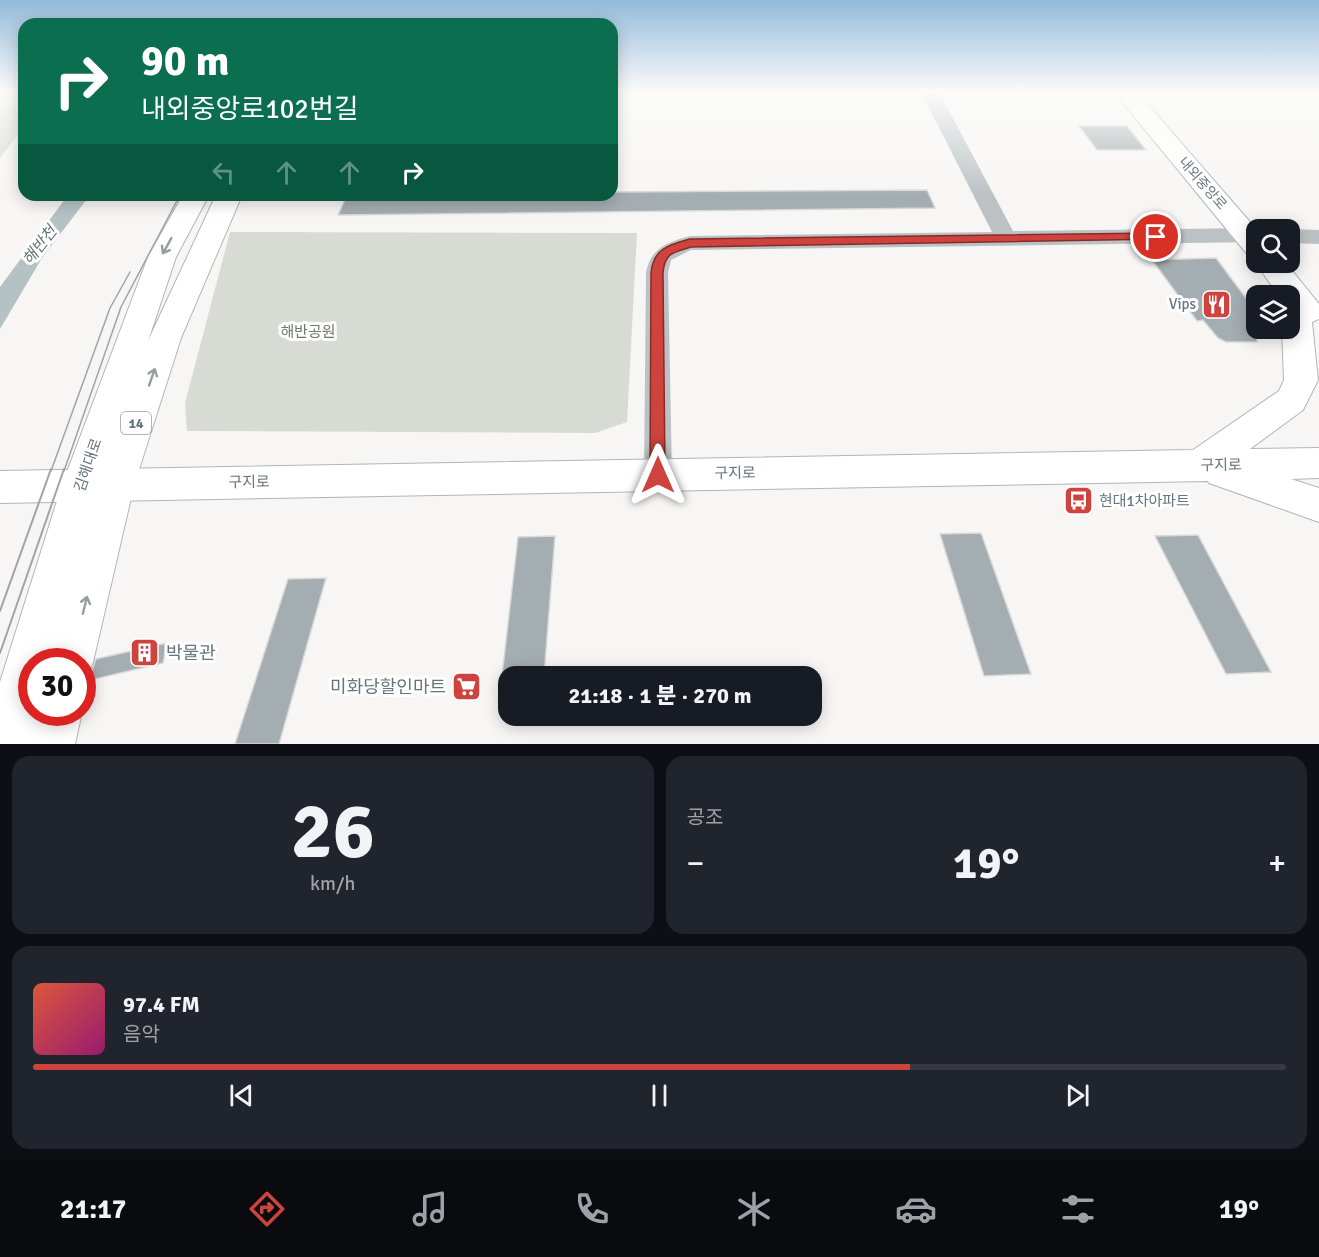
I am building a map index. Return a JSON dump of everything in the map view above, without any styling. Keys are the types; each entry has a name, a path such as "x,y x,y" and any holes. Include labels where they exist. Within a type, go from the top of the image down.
{"main road":[{"name":"내외중앙로","path":"1155,127 1246,230"},
{"name":"김해대로","path":"4,744 98,485 162,257 192,201"},
{"name":"김해대로","path":"73,648 98,485 226,201"},
{"path":"1279,273 1307,304 1319,325"},
{"path":"1200,465 1291,400 1300,380 1307,304"},
{"name":"구지로","path":"3,487 1319,463"},
{"path":"1200,465 1319,506"},
{"path":"51,744 56,726"}],"street":[{"path":"948,127 1006,238"},
{"path":"1300,236 1319,237"},
{"path":"658,475 657,273 658,261 665,251 690,243 1006,238 1246,239"}],"green space":[{"path":"0,127 18,127 18,134 0,158"},
{"name":"해반공원","path":"230,232 637,233 627,422 595,433 187,431 185,403"}],"water":[{"name":"해반천","path":"64,201 85,201 42,258 0,329 0,287"}],"building":[{"path":"1080,127 1128,127 1146,150 1097,150"},
{"path":"927,190 935,208 338,215 344,201 618,201 618,192"},
{"name":"Vips","path":"1216,258 1246,298 1246,339 1257,339 1257,342 1226,342 1218,338 1203,320 1197,321 1152,260"},
{"path":"981,533 1031,674 984,676 940,534"},
{"path":"1198,535 1271,672 1226,674 1155,536"},
{"path":"555,536 545,666 503,666 518,537"},
{"path":"326,578 279,744 235,744 288,579"},
{"name":"박물관","path":"167,643 163,663 96,679 96,659"}],"tram line":[{"path":"64,471 121,307 177,201"},
{"path":"51,471 110,308 130,272"},
{"path":"0,611 51,469"},
{"path":"0,653 64,469"}],"place":[{"name":"Vips","path":"1217,304"},
{"name":"현대1차아파트","path":"1078,501"},
{"name":"박물관","path":"145,653"},
{"name":"미화당할인마트","path":"467,687"}],"route":[{"path":"658,475 657,273 658,261 665,251 690,243 1156,237"}]}
